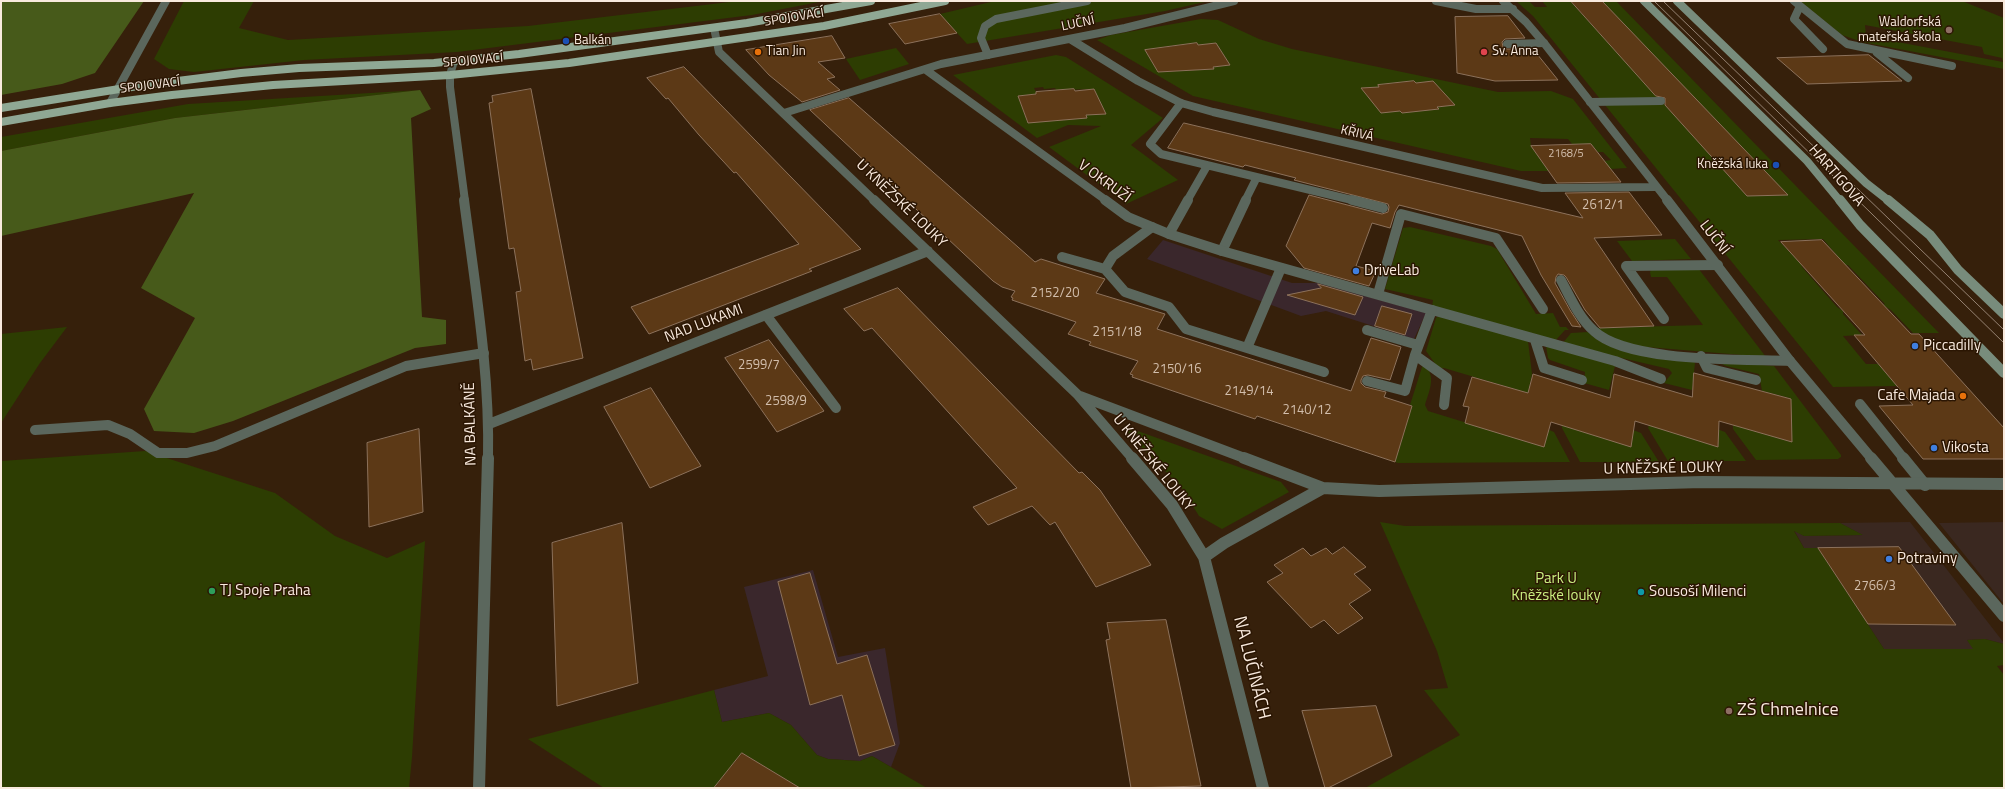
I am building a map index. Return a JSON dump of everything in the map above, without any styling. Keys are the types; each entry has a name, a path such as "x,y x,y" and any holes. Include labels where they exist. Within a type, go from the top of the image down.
{"main road":[{"name":"SPOJOVACÍ","path":"1,108 119,87 180,79 278,70 454,61 714,28 815,12 871,1"},
{"name":"SPOJOVACÍ","path":"1,122 110,103 273,85 369,78 450,75 569,63 824,26 945,1"},
{"name":"HARTIGOVA","path":"1644,1 1807,161 1860,225 2004,373"},
{"name":"HARTIGOVA","path":"1677,1 1866,182 1907,213 1930,235 1958,270 2004,314"}],"street":[{"path":"110,103 166,1"},
{"path":"988,55 981,38 985,26 996,19 1086,1"},
{"name":"LUČNÍ","path":"926,70 941,64 1192,13 1234,1"},
{"path":"1436,1 1476,9 1513,9"},
{"name":"LUČNÍ","path":"1503,1 1513,9 1544,43 1655,187 1718,265 1790,361 2004,616"},
{"path":"1794,1 1847,44 1952,66"},
{"path":"1800,6 1794,19 1823,49"},
{"name":"U KNĚŽSKÉ LOUKY","path":"714,28 719,52 1078,396 1172,506 1204,557"},
{"name":"KŘIVÁ","path":"1070,39 1138,81 1181,103 1213,112 1542,188 1655,187"},
{"path":"1507,44 1544,43"},
{"path":"1875,51 1908,78"},
{"name":"NA BALKÁNĚ","path":"454,61 450,75 450,87 484,353 489,424 479,788"},
{"path":"784,113 926,70"},
{"name":"V OKRUŽÍ","path":"926,70 1128,217 1169,234 1222,251 1378,294 1535,340 1615,361 1661,379"},
{"path":"1590,102 1661,100"},
{"path":"1181,103 1150,144 1161,154 1383,208"},
{"path":"1169,234 1207,166"},
{"path":"1222,251 1256,178"},
{"path":"1378,294 1401,214 1496,238 1543,309"},
{"path":"1105,269 1113,256 1152,227"},
{"name":"NAD LUKAMI","path":"489,424 579,387 928,251"},
{"path":"1062,257 1105,269 1125,292 1169,307 1186,329 1324,372"},
{"path":"1664,319 1626,266 1718,265"},
{"path":"1247,348 1281,268"},
{"path":"1561,280 1594,332 1615,345 1644,352 1790,361"},
{"path":"1367,381 1404,391 1418,344 1432,310"},
{"path":"766,315 836,408"},
{"path":"1367,330 1418,344"},
{"path":"1535,340 1544,368 1582,380"},
{"path":"35,430 108,425 130,434 158,453 187,453 215,446 406,366 484,353"},
{"path":"1415,355 1447,378 1444,405"},
{"path":"1701,356 1707,368 1756,380"},
{"name":"U KNĚŽSKÉ LOUKY","path":"1078,396 1323,488 1379,491 1702,482 1893,485 2004,484"},
{"path":"1860,404 1925,485"},
{"path":"1204,557 1224,543 1323,488"},
{"name":"NA LUČINÁCH","path":"1204,557 1263,788"}],"shaded area":[{"path":"1163,240 1292,283 1318,283 1426,313 1414,339 1326,311 1301,316 1147,259"},
{"path":"1910,522 2004,644 1985,639 1967,640 1974,649 1884,649 1818,548 1804,548 1794,530 1804,536 1862,535 1840,523"},
{"path":"2004,522 2004,604 1939,523"},
{"path":"813,570 838,657 885,648 900,743 891,767 872,756 860,761 828,759 817,755 791,725 769,713 722,722 714,690 768,676 744,587"}],"green space":[{"path":"1,1 144,1 95,73 62,84 1,95"},
{"path":"184,1 254,1 239,28 288,40 528,26 738,1 824,1 752,15 457,52 304,60 194,72 169,69 154,59"},
{"path":"995,1 1209,1 1165,11 967,44 940,14"},
{"path":"1516,1 1529,1 1535,7 1547,7 1542,1 1570,1 1625,61 1658,60 1602,1 1616,1 1939,333 1913,333 1891,310 1883,305 1885,304 1848,265 1845,265 1823,239 1778,240 1801,264 1837,307 1843,311 1843,314 1862,335 1843,336 1866,364 1878,364 1897,386 1833,387 1533,16","holes":["1689,92 1787,195 1747,196 1655,94"]},
{"name":"Waldorfská mateřská škola","path":"1800,1 1962,1 2004,18 2004,69 1862,42 1842,35","holes":["1865,25 1982,47 1984,54 2002,58 2003,62 1866,36"]},
{"path":"1201,19 1218,20 1259,39 1292,49 1498,92 1551,91 1573,99 1627,168 1610,169 1604,161 1611,160 1603,152 1598,152 1591,144 1572,144 1568,139 1530,138 1531,146 1549,171 1521,171 1193,96 1097,40 1111,35","holes":["1197,43 1198,45 1215,43 1230,65 1213,67 1214,69 1158,72 1145,50","1414,81 1416,83 1433,81 1455,105 1437,107 1439,109 1402,113 1362,88 1379,87 1378,85"]},
{"path":"896,48 909,64 860,80 846,59"},
{"path":"1056,55 1066,57 1163,118 1131,145 1178,180 1126,204 1049,147 1101,126 1068,125 1037,138 953,75","holes":["1043,87 1044,89 1094,89 1105,113 1086,115 1087,118 1027,121 1018,96 1037,94 1034,88"]},
{"path":"420,90 175,118 1,151 1,137 188,104"},
{"path":"420,90 431,109 411,118 422,317 446,320 446,344 415,348 233,421 194,433 154,431 144,409 195,318 141,288 194,193 1,236 1,151 175,118"},
{"path":"1410,227 1491,246 1497,249 1536,314 1553,313 1560,327 1566,327 1569,330 1565,330 1555,341 1432,307 1433,300 1385,289 1403,228"},
{"path":"1675,239 1691,259 1632,261 1617,241"},
{"path":"1698,268 1766,357 1635,346 1615,340 1597,328 1703,325 1667,277 1651,277 1650,272 1652,269"},
{"path":"1439,316 1528,341 1532,374 1528,393 1444,368 1439,369 1426,351 1436,318"},
{"path":"67,327 40,363 1,423 1,334"},
{"path":"1588,332 1598,340 1623,351 1693,361 1695,363 1692,390 1664,383 1672,373 1669,369 1562,344 1571,333"},
{"path":"1546,346 1611,363 1615,366 1609,390 1584,383 1585,372 1550,360 1548,358"},
{"path":"1723,362 1774,366 1841,457 1838,459 1756,460 1733,429 1733,424 1790,441 1790,398 1762,391 1759,374 1726,366 1722,364"},
{"path":"1424,365 1428,369 1431,379 1430,389 1425,405 1428,411 1542,446 1547,429 1554,432 1570,462 1395,462 1412,406 1410,405 1422,367"},
{"path":"1562,425 1633,430 1641,433 1659,462 1580,462 1562,428"},
{"path":"1649,425 1717,429 1725,432 1746,461 1668,461 1648,428"},
{"path":"1132,429 1281,482 1289,492 1222,529 1199,516 1181,487 1127,433"},
{"name":"TJ Spoje Praha","path":"145,451 275,493 335,536 387,558 425,541 409,788 1,788 1,461"},
{"name":"Park U Kněžské louky","path":"1380,522 1405,526 1840,523 1863,535 1804,536 1794,531 1804,548 1818,548 1884,649 1973,649 1967,640 1985,639 2004,644 2004,665 1997,666 2004,675 2004,788 1365,788 1460,735 1424,690 1448,688 1437,651"},
{"path":"714,690 722,722 769,713 791,725 817,755 828,759 860,761 872,756 927,788 800,788 742,753 714,788 604,788 528,739"}],"building":[{"path":"1571,1 1602,1 1788,195 1747,196 1665,105 1665,98 1656,96"},
{"path":"940,14 957,33 905,44 889,24"},
{"path":"1508,16 1525,38 1505,39 1502,42 1503,47 1507,49 1533,49 1558,80 1495,81 1457,73 1455,17"},
{"path":"832,36 845,58 818,62 835,77 827,79 840,90 802,102 769,75 746,50"},
{"path":"1197,43 1198,45 1216,43 1230,65 1213,67 1214,69 1158,72 1145,50"},
{"path":"1869,55 1902,81 1807,84 1777,58"},
{"path":"684,67 861,249 809,269 812,271 649,334 631,307 799,244 736,172 734,173 668,98 666,99 647,78"},
{"path":"1414,81 1416,83 1433,81 1455,105 1437,107 1439,109 1402,113 1400,111 1381,113 1361,88 1379,87 1378,85"},
{"path":"531,89 583,358 533,370 531,359 525,361 516,292 521,291 514,248 509,249 489,103 493,102 492,96"},
{"path":"1074,89 1075,91 1094,89 1106,114 1086,115 1087,118 1028,123 1018,96 1036,94 1036,92"},
{"path":"849,98 1035,262 1041,259 1105,279 1096,293 1165,314 1157,329 1351,391 1371,338 1401,347 1390,380 1368,375 1363,376 1361,380 1361,383 1365,387 1386,392 1384,397 1412,406 1395,462 1257,416 1255,419 1132,377 1133,375 1130,374 1138,361 1089,345 1091,342 1068,334 1076,322 1012,300 1013,298 1011,297 1015,291 1002,287 993,281 810,110"},
{"path":"1184,123 1583,218 1565,193 1629,192 1662,235 1594,238 1654,326 1600,328 1585,310 1566,277 1558,274 1555,283 1581,327 1572,326 1541,275 1522,236 1399,205 1390,228 1372,223 1356,266 1376,271 1369,286 1304,268 1286,246 1309,195 1382,214 1388,212 1388,204 1294,180 1296,178 1245,165 1243,167 1168,148"},
{"path":"1591,144 1621,182 1557,183 1531,146"},
{"path":"1822,240 1911,334 1919,334 2004,428 2004,459 1923,459 1879,406 1913,405 1854,335 1865,335 1781,242"},
{"path":"1318,284 1363,297 1355,315 1287,295 1321,288"},
{"path":"898,288 1079,473 1082,472 1100,490 1151,565 1096,587 1055,522 1050,525 1032,506 988,525 973,507 1017,488 872,328 864,331 844,309"},
{"path":"1382,306 1412,314 1405,335 1375,326"},
{"path":"769,340 824,411 777,432 725,358"},
{"path":"1694,373 1791,399 1792,442 1719,421 1718,447 1635,421 1631,447 1551,422 1544,447 1465,423 1469,407 1463,406 1472,377 1528,393 1533,374 1610,398 1614,374 1692,397"},
{"path":"651,388 701,466 650,488 604,407"},
{"path":"419,429 423,512 369,527 367,443"},
{"path":"622,523 638,683 557,706 552,543"},
{"path":"1344,547 1366,567 1354,574 1371,590 1349,604 1363,618 1338,634 1324,620 1311,628 1267,582 1283,573 1274,565 1303,548 1311,556 1326,548 1332,554"},
{"path":"1899,547 1956,625 1868,624 1818,548"},
{"path":"810,573 837,664 867,655 895,745 859,756 842,695 810,705 778,582"},
{"path":"1166,620 1201,786 1131,788 1106,640 1110,639 1107,623"},
{"path":"1376,706 1392,756 1328,788 1325,788 1302,711"},
{"path":"742,753 800,788 714,788"}],"tram line":[{"path":"1654,1 2004,343"},
{"path":"1663,1 2004,330"}],"place":[{"name":"Waldorfská mateřská škola","path":"1949,30"},
{"name":"Balkán","path":"566,41"},
{"name":"Tian Jin","path":"758,52"},
{"name":"Sv. Anna","path":"1484,52"},
{"name":"Kněžská luka","path":"1776,165"},
{"name":"DriveLab","path":"1356,271"},
{"name":"Piccadilly","path":"1915,346"},
{"name":"Cafe Majada","path":"1963,396"},
{"name":"Vikosta","path":"1934,448"},
{"name":"Potraviny","path":"1889,559"},
{"name":"TJ Spoje Praha","path":"212,591"},
{"name":"Sousoší Milenci","path":"1641,592"},
{"name":"ZŠ Chmelnice","path":"1729,711"}]}
